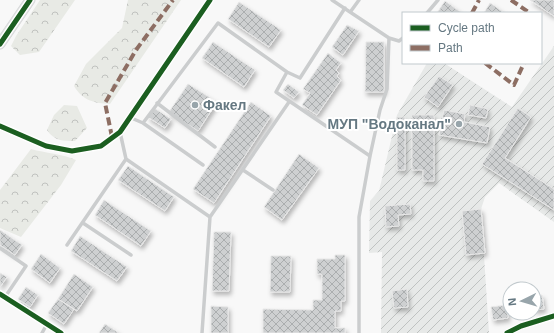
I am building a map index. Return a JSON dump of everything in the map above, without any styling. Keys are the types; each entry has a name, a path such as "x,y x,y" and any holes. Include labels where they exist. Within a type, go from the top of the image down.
{"street":[{"path":"0,44 30,0"},
{"path":"0,126 46,146 72,151 101,146 120,132 210,0"},
{"path":"3,295 62,333"},
{"path":"507,333 521,326 554,316"}],"lane":[{"path":"332,0 351,11 389,38 399,41 402,39"},
{"path":"351,11 359,0"},
{"path":"428,12 438,0"},
{"path":"143,123 218,23 287,72 300,78 345,8"},
{"path":"359,333 359,217 370,156 387,89 389,38"},
{"path":"287,72 276,92 370,156"},
{"path":"202,333 210,217 289,102"},
{"path":"157,104 215,147"},
{"path":"130,118 143,123 202,165"},
{"path":"120,132 126,159 210,217"},
{"path":"67,246 126,159"},
{"path":"243,170 273,190"},
{"path":"82,223 131,255"},
{"path":"0,248 26,266 3,295"},
{"path":"42,333 47,324"}],"shaded area":[{"path":"554,46 554,222 499,183 485,197 481,209 489,333 381,333 382,252 369,253 370,201 379,191 397,115 426,64 446,64 512,107"}],"green space":[{"path":"40,0 75,0 39,52 20,55 11,46"},
{"path":"128,0 181,0 110,104 89,100 81,95 74,86 86,64 122,28"},
{"path":"64,105 77,106 87,128 75,141 56,138 47,130 54,115"},
{"path":"31,149 65,156 76,160 61,185 21,237 0,228 0,190"}],"building":[{"path":"530,0 554,0 554,16"},
{"path":"445,1 461,12 438,12"},
{"path":"239,2 281,30 269,47 228,19"},
{"path":"490,3 502,11 502,12 485,12"},
{"path":"347,25 359,31 343,55 332,47"},
{"path":"213,42 255,70 244,87 202,58"},
{"path":"366,42 384,42 384,92 365,92"},
{"path":"328,53 341,63 336,70 339,73 337,76 341,80 317,115 302,105 310,93 303,89"},
{"path":"439,76 453,85 438,107 424,97"},
{"path":"188,84 217,102 198,131 169,112"},
{"path":"288,84 299,92 294,98 283,90"},
{"path":"251,102 271,116 214,203 193,189"},
{"path":"470,105 488,109 486,118 468,115"},
{"path":"154,108 171,119 165,128 148,117"},
{"path":"518,108 531,117 505,158 554,189 554,210 482,164"},
{"name":"МУП \"Водоканал\"","path":"444,110 465,114 464,122 490,127 487,143 439,135"},
{"path":"412,115 434,115 434,181 423,181 423,170 412,170"},
{"path":"397,117 405,117 405,170 397,170"},
{"path":"299,154 319,168 282,220 264,207"},
{"path":"128,166 174,197 165,211 118,180"},
{"path":"104,200 151,231 141,246 95,215"},
{"path":"410,204 411,214 398,215 399,226 386,227 385,206"},
{"path":"481,209 485,253 466,255 462,211"},
{"path":"0,230 22,245 15,255 0,245"},
{"path":"214,232 231,232 229,291 212,291"},
{"path":"80,236 127,267 117,281 71,251"},
{"path":"41,254 60,268 50,283 31,269"},
{"path":"335,255 345,255 345,301 341,301 341,311 335,311 335,328 345,328 345,333 263,333 263,309 313,310 313,300 322,300 322,274 317,274 317,259 335,259"},
{"path":"271,256 291,256 290,292 270,292"},
{"path":"0,273 7,277 0,287"},
{"path":"74,274 93,287 77,311 58,299"},
{"path":"26,287 38,295 30,307 18,299"},
{"path":"407,289 408,307 394,308 392,291"},
{"path":"542,295 544,309 542,309"},
{"path":"58,299 74,309 64,324 48,313"},
{"path":"211,306 228,307 228,333 211,333"},
{"path":"502,306 502,319 493,320 491,307"},
{"path":"105,324 119,333 99,333"}],"marked path":[{"path":"112,137 105,103 136,50 173,0"},
{"path":"473,12 479,0"},
{"path":"511,0 529,12"},
{"path":"486,64 514,85 524,64"}],"cycle path":[{"path":"0,44 30,0"},
{"path":"0,126 46,146 72,151 101,146 120,132 210,0"},
{"path":"0,294 61,333"},
{"path":"507,333 521,326 554,316"}],"place":[{"name":"Факел","path":"195,105"},
{"name":"МУП \"Водоканал\"","path":"459,124"}]}
